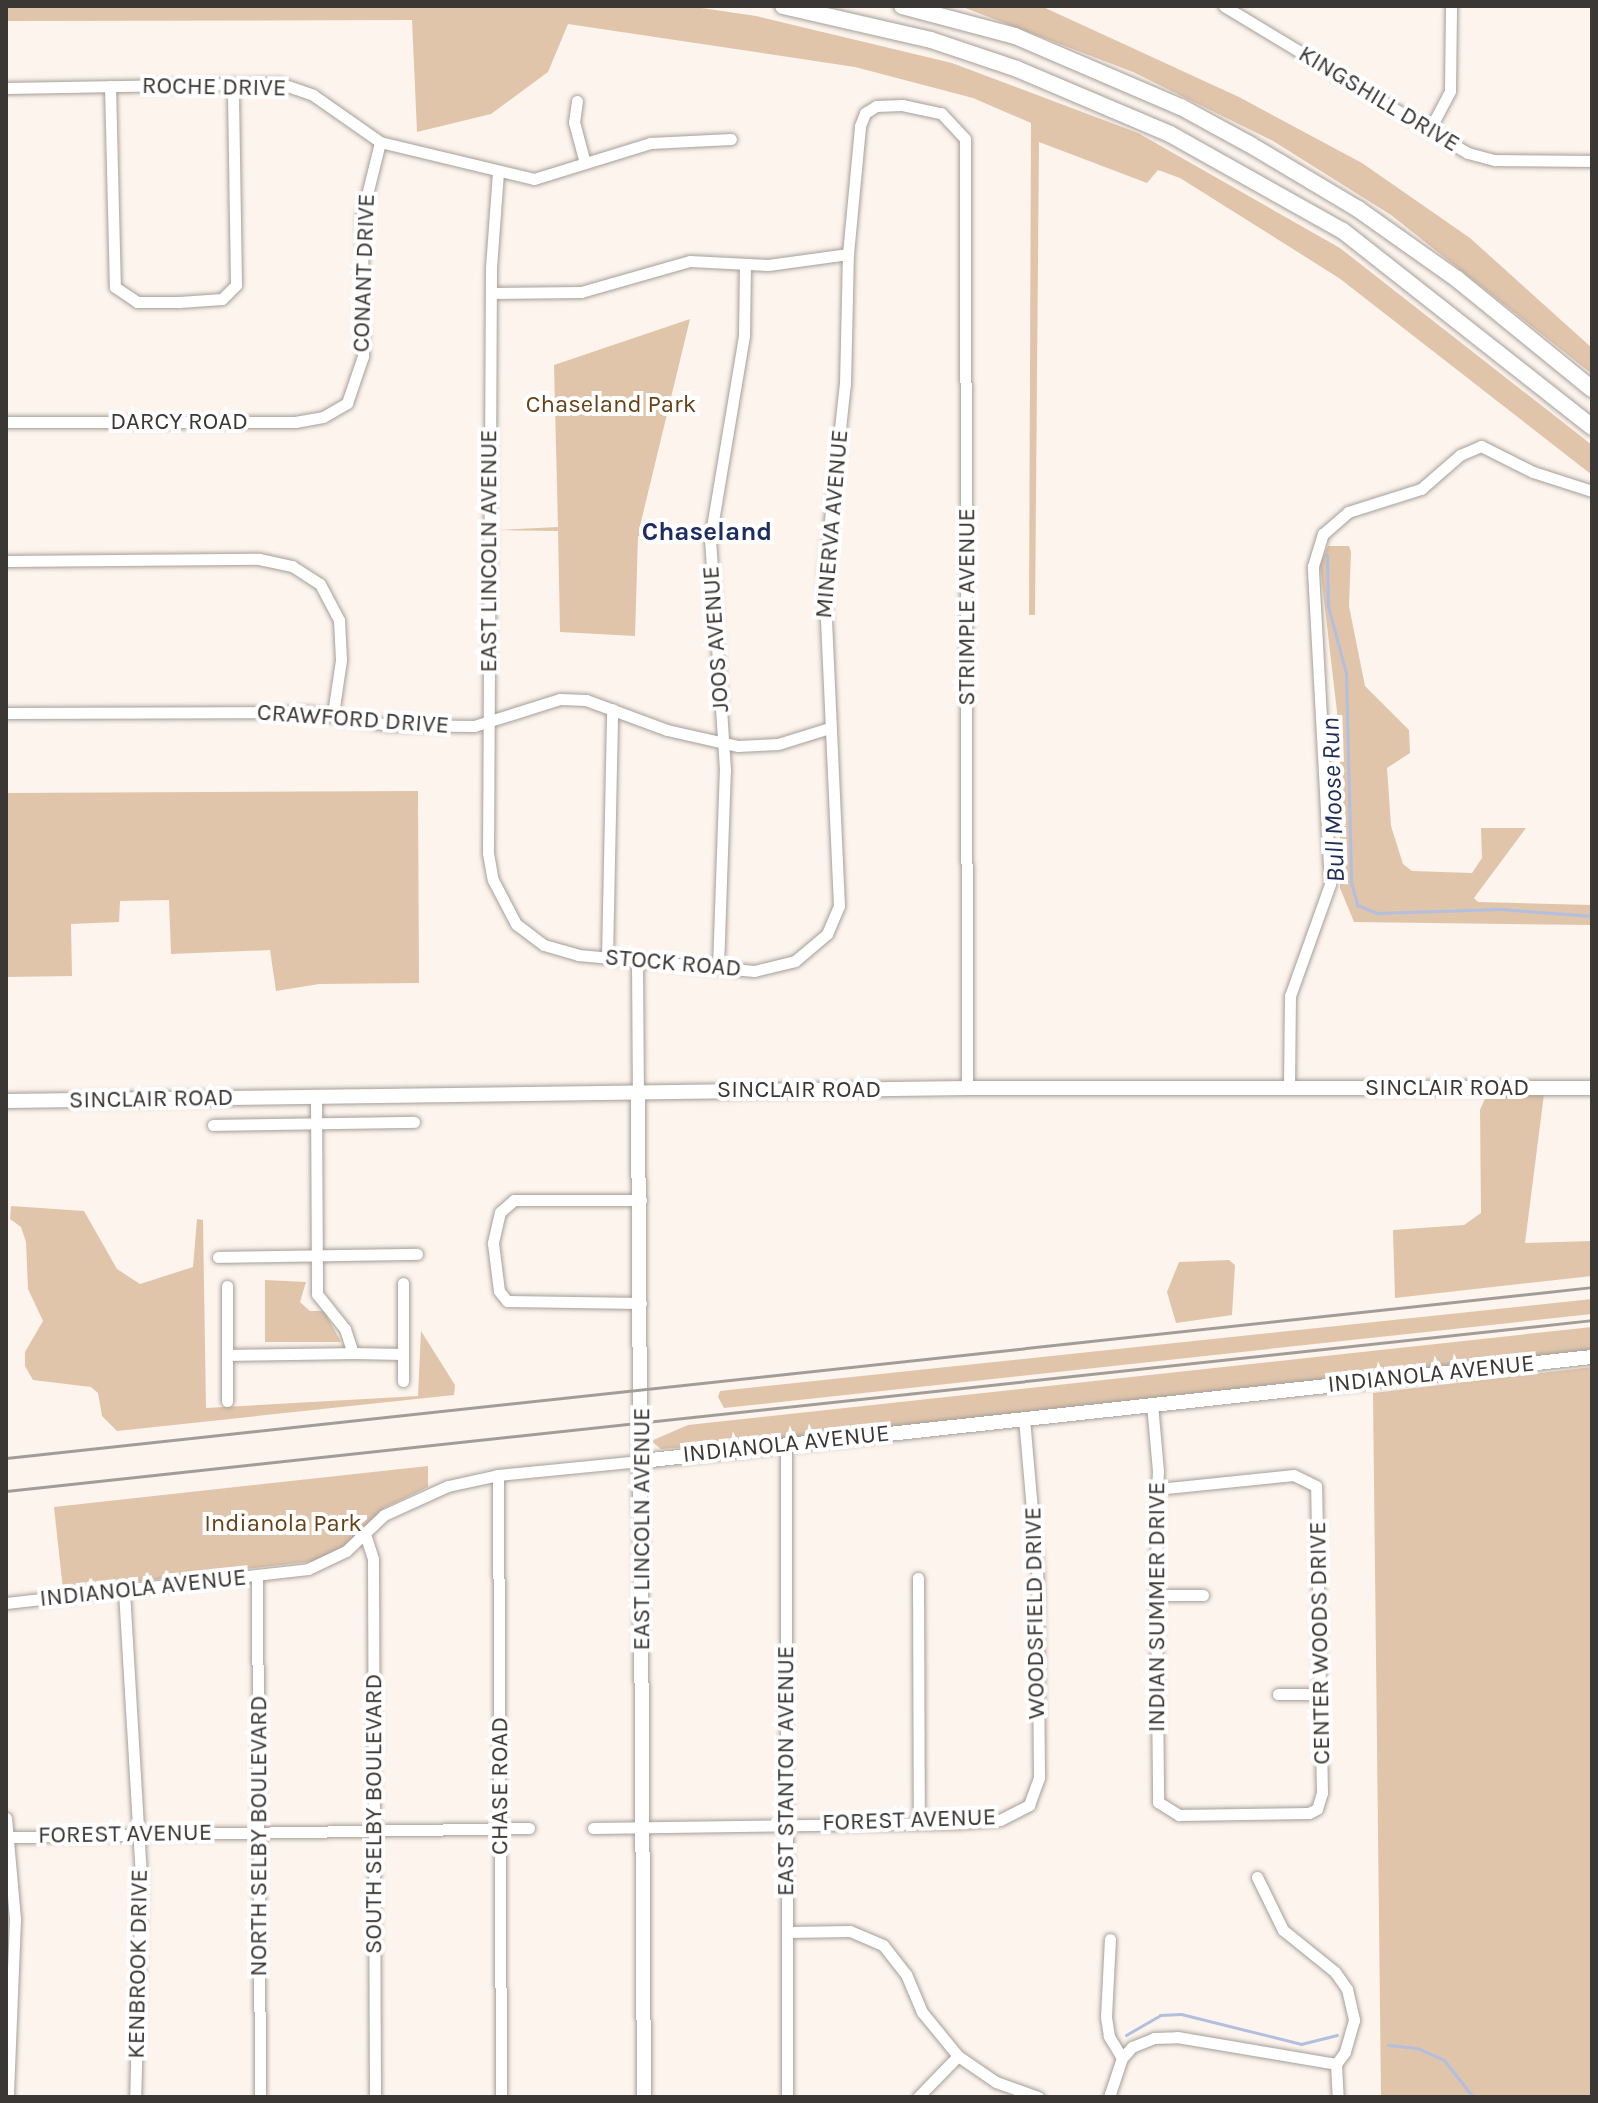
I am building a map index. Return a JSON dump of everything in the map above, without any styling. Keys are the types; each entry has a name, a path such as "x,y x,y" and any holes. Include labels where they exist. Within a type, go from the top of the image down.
{"highway":[{"path":"783,6 931,40 1017,69 1170,134 1343,231 1592,427"},
{"path":"902,6 1015,36 1181,107 1249,144 1358,209 1457,279 1592,389"}],"main road":[{"name":"SINCLAIR ROAD","path":"6,1101 967,1088 1592,1088"},
{"name":"EAST LINCOLN AVENUE","path":"638,1092 644,2097"},
{"name":"INDIANOLA AVENUE","path":"642,1461 1592,1357"}],"street":[{"name":"KINGSHILL DRIVE","path":"1224,6 1481,158 1592,161"},
{"path":"1430,129 1450,91 1451,6"},
{"path":"110,86 113,279 121,294 137,302 179,302 222,299 231,293 237,276 233,83"},
{"name":"ROCHE DRIVE","path":"6,88 279,83 303,90 380,142 534,179 669,139 731,139"},
{"path":"577,101 574,122 585,163"},
{"name":"STRIMPLE AVENUE","path":"865,113 902,105 941,113 959,127 967,152 967,1088"},
{"name":"MINERVA AVENUE","path":"827,934 839,906 841,876 829,728 824,576 845,384 848,254 865,113"},
{"name":"CONANT DRIVE","path":"347,403 363,356 362,215 380,142"},
{"name":"EAST LINCOLN AVENUE","path":"498,172 491,293 488,853 502,906 516,924"},
{"path":"491,293 581,292 690,261 745,265 848,254"},
{"name":"JOOS AVENUE","path":"718,967 724,744 710,539 743,347 745,265"},
{"name":"DARCY ROAD","path":"6,422 295,422 323,417 347,403"},
{"path":"1289,1088 1290,996 1330,884 1313,566 1323,534 1348,512 1421,489 1471,449 1492,447 1533,472 1578,482 1592,491"},
{"path":"6,561 259,559 292,566 320,584 339,620 341,660 333,714"},
{"name":"CRAWFORD DRIVE","path":"6,713 333,714 423,727 488,722 560,699 612,709 724,744 778,744 829,728"},
{"path":"607,957 612,709"},
{"name":"STOCK ROAD","path":"516,924 544,945 637,961 754,971 795,961 827,934"},
{"name":"EAST LINCOLN AVENUE","path":"637,961 638,1092"},
{"path":"316,1097 317,1294 345,1329 353,1353"},
{"path":"213,1125 414,1122"},
{"path":"641,1200 514,1200 496,1221 494,1256 499,1291 519,1304 641,1303"},
{"path":"218,1257 417,1254"},
{"path":"403,1283 403,1381"},
{"path":"227,1286 227,1401"},
{"path":"228,1355 403,1354"},
{"name":"INDIAN SUMMER DRIVE","path":"1152,1404 1157,1489 1156,1794 1162,1808 1179,1815 1299,1814 1317,1809"},
{"name":"WOODSFIELD DRIVE","path":"1024,1419 1037,1567 1039,1777 1029,1805"},
{"name":"EAST STANTON AVENUE","path":"786,1445 787,2097"},
{"name":"INDIANOLA AVENUE","path":"6,1603 321,1565 365,1534 384,1515 423,1496 498,1475 642,1461"},
{"name":"CHASE ROAD","path":"498,1475 501,2097"},
{"name":"CENTER WOODS DRIVE","path":"1157,1489 1293,1475 1311,1480 1319,1494 1322,1793 1317,1809"},
{"name":"SOUTH SELBY BOULEVARD","path":"365,1534 373,1559 375,2097"},
{"name":"NORTH SELBY BOULEVARD","path":"257,1575 260,2097"},
{"path":"918,1578 919,1823"},
{"name":"KENBROOK DRIVE","path":"124,1591 140,1834 135,2097"},
{"path":"1156,1595 1203,1595"},
{"path":"1278,1694 1320,1694"},
{"name":"FOREST AVENUE","path":"593,1828 1000,1820 1029,1805"},
{"path":"6,1818 15,1919 8,2097"},
{"name":"FOREST AVENUE","path":"9,1837 529,1828"},
{"path":"1257,1877 1283,1930 1335,1972 1347,1989 1354,2020 1345,2052 1336,2064 1338,2097"},
{"path":"787,1932 850,1931 883,1945 906,1974 922,2012 958,2056 996,2082 1038,2097"},
{"path":"1110,1939 1106,2017 1109,2036 1122,2058"},
{"path":"1109,2097 1122,2058 1154,2038 1177,2037 1336,2064"},
{"path":"918,2097 958,2056"}],"green space":[{"path":"6,6 688,6 756,16 952,63 1138,133 1340,248 1592,445 1592,475 1339,278 1180,178 1158,170 1147,183 1039,142 1035,615 1029,615 1031,123 973,98 855,67 568,24 548,72 491,114 417,132 412,20 6,21"},
{"path":"960,6 1041,6 1239,97 1362,163 1470,238 1592,348 1592,374 1391,215 1273,141 1133,72"},
{"name":"Chaseland Park","path":"690,319 639,530 700,535 700,540 638,536 635,636 560,632 558,531 499,530 558,527 554,365"},
{"path":"1328,546 1349,546 1351,552 1349,606 1365,686 1409,730 1410,753 1387,768 1391,826 1403,864 1412,871 1472,873 1482,858 1481,828 1526,828 1474,898 1478,902 1592,905 1592,925 1354,922 1340,888 1340,738 1320,565"},
{"path":"418,791 419,983 319,984 276,991 270,950 171,954 169,900 120,901 119,922 71,924 72,976 6,977 6,793"},
{"path":"1487,1094 1544,1094 1525,1243 1592,1241 1592,1276 1395,1298 1393,1230 1464,1225 1481,1213 1480,1110"},
{"path":"11,1206 84,1211 117,1269 140,1284 193,1267 197,1219 203,1220 206,1408 418,1396 421,1331 455,1385 454,1395 117,1431 102,1416 98,1393 91,1387 33,1380 25,1366 25,1352 43,1321 28,1289 26,1242 21,1227 10,1219"},
{"path":"1229,1260 1235,1265 1232,1315 1176,1323 1167,1292 1179,1262"},
{"path":"265,1280 306,1282 300,1302 310,1311 324,1311 341,1342 265,1342"},
{"path":"1592,1299 1592,1314 724,1408 718,1397 720,1391"},
{"path":"1592,1327 1592,1351 751,1443 661,1449 651,1441 688,1425"},
{"path":"1592,1367 1592,2097 1381,2097 1373,1393"},
{"name":"Indianola Park","path":"428,1466 428,1487 384,1508 345,1546 315,1561 63,1590 54,1507"}],"waterway":[{"name":"Bull Moose Run","path":"1327,555 1328,606 1346,673 1351,882 1357,905 1377,913 1501,909 1592,916"},
{"path":"1126,2035 1160,2015 1181,2014 1301,2044 1337,2035"},
{"path":"1388,2045 1417,2048 1444,2060 1473,2097"}],"railway":[{"path":"6,1458 1592,1287"},
{"path":"6,1491 1592,1320"}],"district":[{"name":"Chaseland","path":"707,532"}]}
